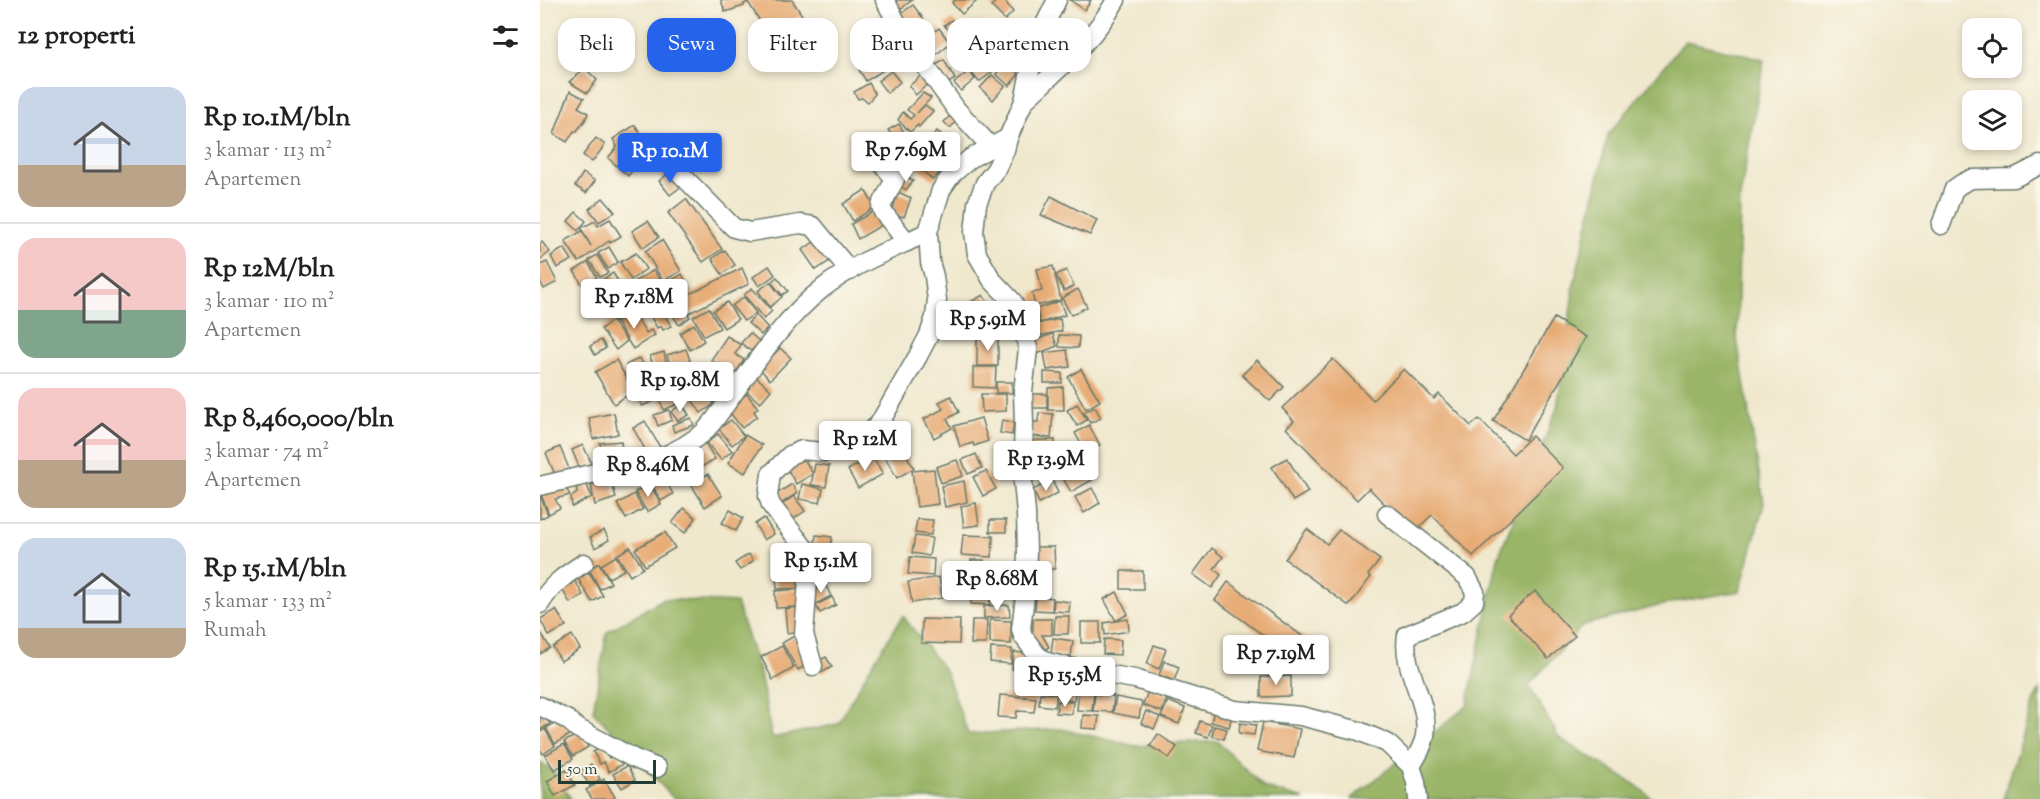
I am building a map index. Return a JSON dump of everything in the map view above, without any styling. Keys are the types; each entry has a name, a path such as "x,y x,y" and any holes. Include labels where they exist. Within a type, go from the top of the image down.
{"street":[{"path":"885,0 902,33 956,109 991,147"},
{"path":"1057,0 1036,42 1024,101 1005,150 976,204 974,232 977,254 992,280 1013,302 1023,325 1028,349 1023,393 1022,471 1027,553 1021,629 1026,643 1047,662 1135,679 1235,710 1300,716 1359,731 1387,743 1411,766 1418,799"},
{"path":"1024,101 1105,20 1116,0"},
{"path":"813,666 804,634 809,567 806,550 771,505 768,496 771,474 790,455 802,450 823,452 839,449 866,436 879,424 918,356 935,317 937,300 930,262 928,232 941,190 946,181 971,158 1008,138"},
{"path":"883,147 880,161 895,179 881,206 882,212 907,242"},
{"path":"660,153 734,228 750,232 809,224 850,271"},
{"path":"1941,225 1954,189 1961,184 1971,179 2014,178 2040,165"},
{"path":"540,486 599,472 647,465 684,446 702,434 773,340 794,315 820,290 850,271 928,232"},
{"path":"1387,514 1467,577 1476,592 1474,603 1463,612 1407,635 1405,648 1424,714 1425,735 1420,752 1411,766"},
{"path":"540,604 554,584 584,563"},
{"path":"540,706 614,748 657,768"}],"green space":[{"path":"1685,41 1764,59 1740,197 1737,339 1764,503 1740,591 1670,603 1583,625 1529,685 1559,738 1636,785 1653,799 1351,799 1467,706 1498,558 1557,408 1574,285 1608,135"},
{"path":"663,599 736,603 760,674 772,738 838,724 903,616 946,672 968,734 1061,729 1135,746 1217,741 1265,788 1304,799 674,799 593,711 607,632"},
{"path":"2040,690 2040,799 2003,799 2034,700"},
{"path":"540,763 554,772 571,799 540,799"}],"building":[{"path":"721,0 792,0 802,15 797,18 758,18 748,2 744,6 725,12"},
{"path":"894,0 912,0 901,9"},
{"path":"955,0 978,0 962,14 952,3"},
{"path":"998,0 1004,0 1013,12 1007,18 1003,18 991,6"},
{"path":"1070,0 1091,0 1085,10"},
{"path":"913,5 923,18 901,18 899,15"},
{"path":"939,28 947,39 947,46 937,54 935,52 935,31"},
{"path":"944,60 947,72 951,72 955,79 945,85 935,70 935,66"},
{"path":"580,72 589,72 597,80 587,93 569,82"},
{"path":"860,72 880,72 866,81"},
{"path":"892,72 900,82 887,93 878,81"},
{"path":"925,72 932,80 916,95 909,86"},
{"path":"968,72 975,79 961,91 954,83"},
{"path":"971,72 992,72 979,82"},
{"path":"998,72 1017,72 1019,74 1009,86 996,74"},
{"path":"992,75 1005,86 993,100 980,88"},
{"path":"869,83 875,94 868,102 862,98 858,99 854,92"},
{"path":"570,91 584,98 578,107 588,113 567,142 554,134"},
{"path":"923,93 931,98 917,113 925,105 933,111 919,127 918,125 910,132 898,120 903,112 910,119 914,115 907,110"},
{"path":"952,114 958,120 950,128 944,122"},
{"path":"899,124 907,137 897,142 888,130"},
{"path":"635,125 650,147 628,176 608,158 617,147 613,139"},
{"path":"937,131 948,140 937,154 926,145 940,161 936,166 941,170 933,180 918,167 926,158 925,156 914,165 899,151 907,141 922,154 910,141 918,134 928,142"},
{"path":"596,138 605,145 592,162 583,155"},
{"path":"583,173 595,181 586,193 575,186"},
{"path":"669,173 682,186 670,195 659,181"},
{"path":"906,176 913,181 906,190 900,185"},
{"path":"865,190 875,207 853,221 843,204"},
{"path":"898,192 911,198 904,217 892,213"},
{"path":"1051,196 1097,220 1090,235 1041,215"},
{"path":"603,198 615,212 599,222 589,209"},
{"path":"686,199 722,249 703,262 668,213"},
{"path":"874,211 882,225 858,239 851,224"},
{"path":"576,212 586,221 578,231 568,221"},
{"path":"610,219 621,236 610,243 609,241 579,262 565,241 582,231 591,246 581,228 595,221 598,226"},
{"path":"648,221 659,237 643,248 632,231"},
{"path":"662,240 681,271 663,281 645,251"},
{"path":"817,240 831,260 816,270 802,250"},
{"path":"542,242 550,252 540,260 540,244"},
{"path":"609,247 618,262 608,269 598,253"},
{"path":"564,248 572,260 557,268 551,256"},
{"path":"725,250 735,265 722,274 712,259"},
{"path":"636,253 646,269 631,280 620,262"},
{"path":"597,255 608,273 600,277 589,260"},
{"path":"547,262 557,282 544,289 540,281 540,265"},
{"path":"588,262 597,277 583,286 574,271"},
{"path":"769,266 775,275 759,286 753,277"},
{"path":"1053,266 1061,300 1035,306 1032,293 1042,291 1037,269"},
{"path":"742,268 749,284 689,313 681,298"},
{"path":"654,270 660,280 645,289 654,304 639,313 630,299 642,292 635,281"},
{"path":"1066,270 1074,286 1064,291 1056,275"},
{"path":"613,273 621,286 607,295 599,282"},
{"path":"682,274 690,288 674,299 665,284"},
{"path":"777,277 788,291 782,295 771,282"},
{"path":"770,282 782,297 770,307 758,291"},
{"path":"752,288 772,311 764,319 744,295"},
{"path":"1078,289 1087,307 1071,315 1062,298"},
{"path":"983,295 995,315 972,328 960,308"},
{"path":"744,297 756,313 744,321 732,306"},
{"path":"626,300 633,308 615,322 603,307 612,301 617,307"},
{"path":"1060,301 1065,315 1040,323 1036,309"},
{"path":"727,302 738,319 724,328 713,311"},
{"path":"681,304 690,317 679,325 670,311"},
{"path":"1033,305 1038,321 1027,325 1021,309"},
{"path":"709,308 720,328 704,336 693,317"},
{"path":"662,310 671,326 663,330 661,326 657,328 651,317"},
{"path":"633,311 646,333 651,330 655,335 633,349 616,322"},
{"path":"756,315 768,328 761,335 748,323"},
{"path":"1554,318 1586,337 1525,440 1493,421"},
{"path":"1060,319 1062,331 1034,337 1031,325"},
{"path":"612,321 627,341 616,350 601,329"},
{"path":"694,324 704,341 690,350 680,333"},
{"path":"750,333 760,342 751,351 741,343"},
{"path":"1053,334 1057,346 1037,354 1032,341"},
{"path":"1059,335 1079,336 1078,348 1059,347"},
{"path":"727,336 741,345 735,354 744,360 734,376 711,360"},
{"path":"977,339 998,339 998,366 977,366"},
{"path":"601,340 606,348 595,355 590,346"},
{"path":"780,348 791,358 770,380 760,369"},
{"path":"686,349 690,360 670,366 667,355"},
{"path":"1067,350 1070,367 1047,370 1044,353"},
{"path":"664,352 667,366 654,369 650,356"},
{"path":"640,358 651,381 637,388 626,365"},
{"path":"1333,359 1373,400 1404,369 1434,399 1439,394 1471,426 1479,419 1513,454 1532,436 1563,468 1473,556 1432,515 1413,533 1369,488 1357,500 1286,428 1294,421 1282,408"},
{"path":"616,360 634,391 614,404 595,372"},
{"path":"1257,360 1284,387 1270,401 1242,375"},
{"path":"719,366 729,384 718,390 708,372"},
{"path":"687,367 699,393 691,396 689,393 683,396 672,374"},
{"path":"973,367 996,367 995,388 973,387"},
{"path":"668,369 675,389 658,395 651,375"},
{"path":"1081,369 1100,401 1086,409 1068,377"},
{"path":"1044,372 1062,373 1062,383 1044,383"},
{"path":"753,374 771,390 760,403 742,387"},
{"path":"996,382 1012,382 1012,393 996,393"},
{"path":"652,384 659,399 642,406 635,391"},
{"path":"1063,387 1064,410 1048,410 1048,388"},
{"path":"705,390 714,404 701,413 692,400"},
{"path":"677,391 682,402 664,410 659,399"},
{"path":"747,394 758,408 754,411 757,416 742,428 727,409"},
{"path":"981,394 1006,394 1006,411 982,412"},
{"path":"1030,394 1047,394 1047,408 1029,408"},
{"path":"951,396 959,412 947,419 952,428 934,438 924,419 943,409 939,402"},
{"path":"682,404 689,415 678,421 671,412"},
{"path":"1077,404 1087,420 1077,426 1067,410"},
{"path":"1095,407 1101,418 1090,423 1084,412"},
{"path":"669,410 672,420 658,426 654,415"},
{"path":"614,413 618,434 593,439 589,418"},
{"path":"1039,413 1053,414 1051,438 1031,436 1032,422 1038,422"},
{"path":"691,418 694,425 674,432 672,425"},
{"path":"981,418 988,441 974,446 973,443 960,447 954,426"},
{"path":"731,420 744,436 732,445 719,429"},
{"path":"1002,420 1014,422 1012,435 1000,433"},
{"path":"645,421 661,449 649,456 633,428"},
{"path":"1089,425 1100,445 1086,453 1075,433"},
{"path":"718,434 732,451 721,460 707,443"},
{"path":"745,435 762,445 745,473 728,463"},
{"path":"1028,440 1055,440 1054,464 1036,463 1036,451 1028,451"},
{"path":"621,441 624,467 603,469 600,443"},
{"path":"704,441 715,459 691,473 681,455"},
{"path":"583,445 592,464 580,469 572,450"},
{"path":"901,446 914,468 897,478 884,456"},
{"path":"560,447 570,471 556,477 546,453"},
{"path":"976,454 982,468 968,474 962,460"},
{"path":"872,456 883,474 858,488 848,470"},
{"path":"803,457 813,474 796,484 786,467"},
{"path":"1287,458 1308,492 1293,501 1272,467"},
{"path":"665,459 669,469 634,482 631,470"},
{"path":"1080,459 1092,480 1071,492 1059,471"},
{"path":"957,460 963,476 941,483 936,467"},
{"path":"815,464 829,466 826,487 811,485"},
{"path":"934,469 938,504 917,507 912,471"},
{"path":"986,471 996,489 983,496 973,477"},
{"path":"708,474 722,496 705,507 691,484"},
{"path":"663,476 673,494 661,501 651,484"},
{"path":"584,479 592,497 572,507 571,497 577,493 576,482"},
{"path":"611,479 616,498 595,505 591,485"},
{"path":"1052,480 1058,493 1039,503 1033,490"},
{"path":"964,481 967,502 945,507 941,486"},
{"path":"563,483 570,495 555,499 560,508 549,514 540,492"},
{"path":"650,484 661,504 647,512 635,492"},
{"path":"792,484 797,493 779,505 773,496"},
{"path":"802,484 823,489 820,503 799,499"},
{"path":"1092,488 1100,503 1084,513 1075,497"},
{"path":"634,494 643,509 626,519 617,504"},
{"path":"540,495 548,515 540,519"},
{"path":"794,496 805,511 789,522 779,507"},
{"path":"976,503 979,525 964,527 961,506"},
{"path":"684,508 696,518 685,533 672,523"},
{"path":"730,510 743,518 736,531 722,523"},
{"path":"764,518 774,534 764,540 755,524"},
{"path":"917,519 933,520 931,535 915,533"},
{"path":"990,520 1006,520 1006,532 990,532"},
{"path":"1307,529 1327,544 1339,530 1380,560 1368,575 1371,577 1349,606 1285,559"},
{"path":"604,530 609,540 595,548 590,537"},
{"path":"665,532 675,548 645,566 635,549"},
{"path":"816,535 832,537 829,559 810,556"},
{"path":"963,535 993,536 992,557 961,555"},
{"path":"915,536 932,538 929,556 912,553"},
{"path":"630,547 643,568 630,576 617,555"},
{"path":"1034,547 1054,547 1055,569 1035,569"},
{"path":"1212,548 1223,557 1214,569 1221,575 1212,588 1193,574"},
{"path":"749,554 753,561 740,570 735,563"},
{"path":"616,556 624,570 609,578 601,565"},
{"path":"910,557 934,559 933,576 908,574"},
{"path":"804,559 805,572 794,573 793,560"},
{"path":"791,560 792,572 780,573 779,561"},
{"path":"971,560 984,560 984,576 970,575"},
{"path":"599,563 611,583 600,589 589,569"},
{"path":"824,571 828,582 815,586 811,576"},
{"path":"1121,571 1143,571 1143,589 1121,589"},
{"path":"589,572 603,596 592,602 578,579"},
{"path":"799,574 800,588 777,589 776,576"},
{"path":"939,577 942,598 912,603 908,582"},
{"path":"962,578 962,596 947,597 946,579"},
{"path":"575,581 583,595 570,603 562,589"},
{"path":"1228,582 1324,652 1311,670 1215,600"},
{"path":"971,583 990,583 990,605 971,604"},
{"path":"825,584 831,596 816,604 810,593"},
{"path":"801,589 801,631 787,633 785,609 796,607 776,608 775,591"},
{"path":"1535,591 1575,636 1548,659 1508,615"},
{"path":"1117,592 1128,614 1116,621 1104,599"},
{"path":"1036,596 1053,598 1052,611 1035,610"},
{"path":"832,597 836,605 820,613 816,605"},
{"path":"1054,600 1070,602 1069,612 1053,611"},
{"path":"1009,605 1010,617 984,618 984,606"},
{"path":"556,610 566,626 549,636 540,619"},
{"path":"1055,616 1069,616 1068,634 1054,634"},
{"path":"922,619 960,620 959,644 921,643"},
{"path":"1033,619 1052,619 1052,635 1042,635 1049,647 1039,653 1028,634 1033,630"},
{"path":"1128,619 1129,631 1105,635 1104,623"},
{"path":"972,620 987,620 986,644 971,644"},
{"path":"990,620 1011,621 1011,644 990,643"},
{"path":"1081,622 1100,622 1100,643 1081,643"},
{"path":"540,631 550,648 540,654"},
{"path":"572,635 580,649 561,661 553,647"},
{"path":"796,635 811,662 798,670 782,643"},
{"path":"1053,638 1073,641 1071,657 1051,654"},
{"path":"1104,639 1121,640 1120,655 1103,654"},
{"path":"1154,645 1166,649 1159,669 1147,664"},
{"path":"782,646 794,668 773,680 761,657"},
{"path":"991,648 1012,649 1011,664 990,662"},
{"path":"1014,652 1031,654 1028,672 1012,669"},
{"path":"826,657 832,667 821,673 815,663"},
{"path":"1164,661 1179,667 1174,681 1159,675"},
{"path":"1040,672 1059,674 1057,690 1038,688"},
{"path":"1061,673 1079,675 1078,687 1059,686"},
{"path":"1291,676 1291,696 1261,697 1261,677"},
{"path":"1149,688 1168,695 1162,712 1143,705"},
{"path":"1060,689 1076,690 1074,700 1059,698"},
{"path":"1079,689 1094,691 1092,711 1077,710"},
{"path":"1040,693 1057,694 1055,707 1039,705"},
{"path":"1095,694 1114,696 1112,712 1093,711"},
{"path":"1000,695 1036,698 1034,712 1017,711 1016,718 998,717"},
{"path":"1116,697 1142,702 1139,718 1113,713"},
{"path":"1058,701 1073,702 1072,714 1056,713"},
{"path":"1168,701 1185,708 1179,724 1161,717"},
{"path":"1146,711 1160,717 1154,729 1141,723"},
{"path":"1214,711 1232,716 1229,727 1211,722"},
{"path":"544,714 550,724 540,730 540,716"},
{"path":"1083,715 1099,716 1097,729 1082,728"},
{"path":"562,719 571,734 555,744 546,728"},
{"path":"1200,721 1212,725 1208,737 1196,733"},
{"path":"1263,722 1300,729 1294,758 1257,751"},
{"path":"1240,723 1256,725 1254,735 1239,733"},
{"path":"1214,726 1227,729 1224,739 1212,736"},
{"path":"545,729 555,746 543,754 540,749 540,732"},
{"path":"580,733 588,747 573,756 564,742"},
{"path":"1158,734 1177,747 1169,758 1150,746"},
{"path":"564,744 573,759 554,770 545,755"},
{"path":"603,746 609,758 617,753 623,764 609,772 604,762 600,764 593,752"},
{"path":"591,764 600,779 590,786 580,771"},
{"path":"627,766 635,780 622,788 613,774"},
{"path":"566,770 575,785 555,796 547,781"},
{"path":"604,779 615,797 592,799 586,790"}]}
